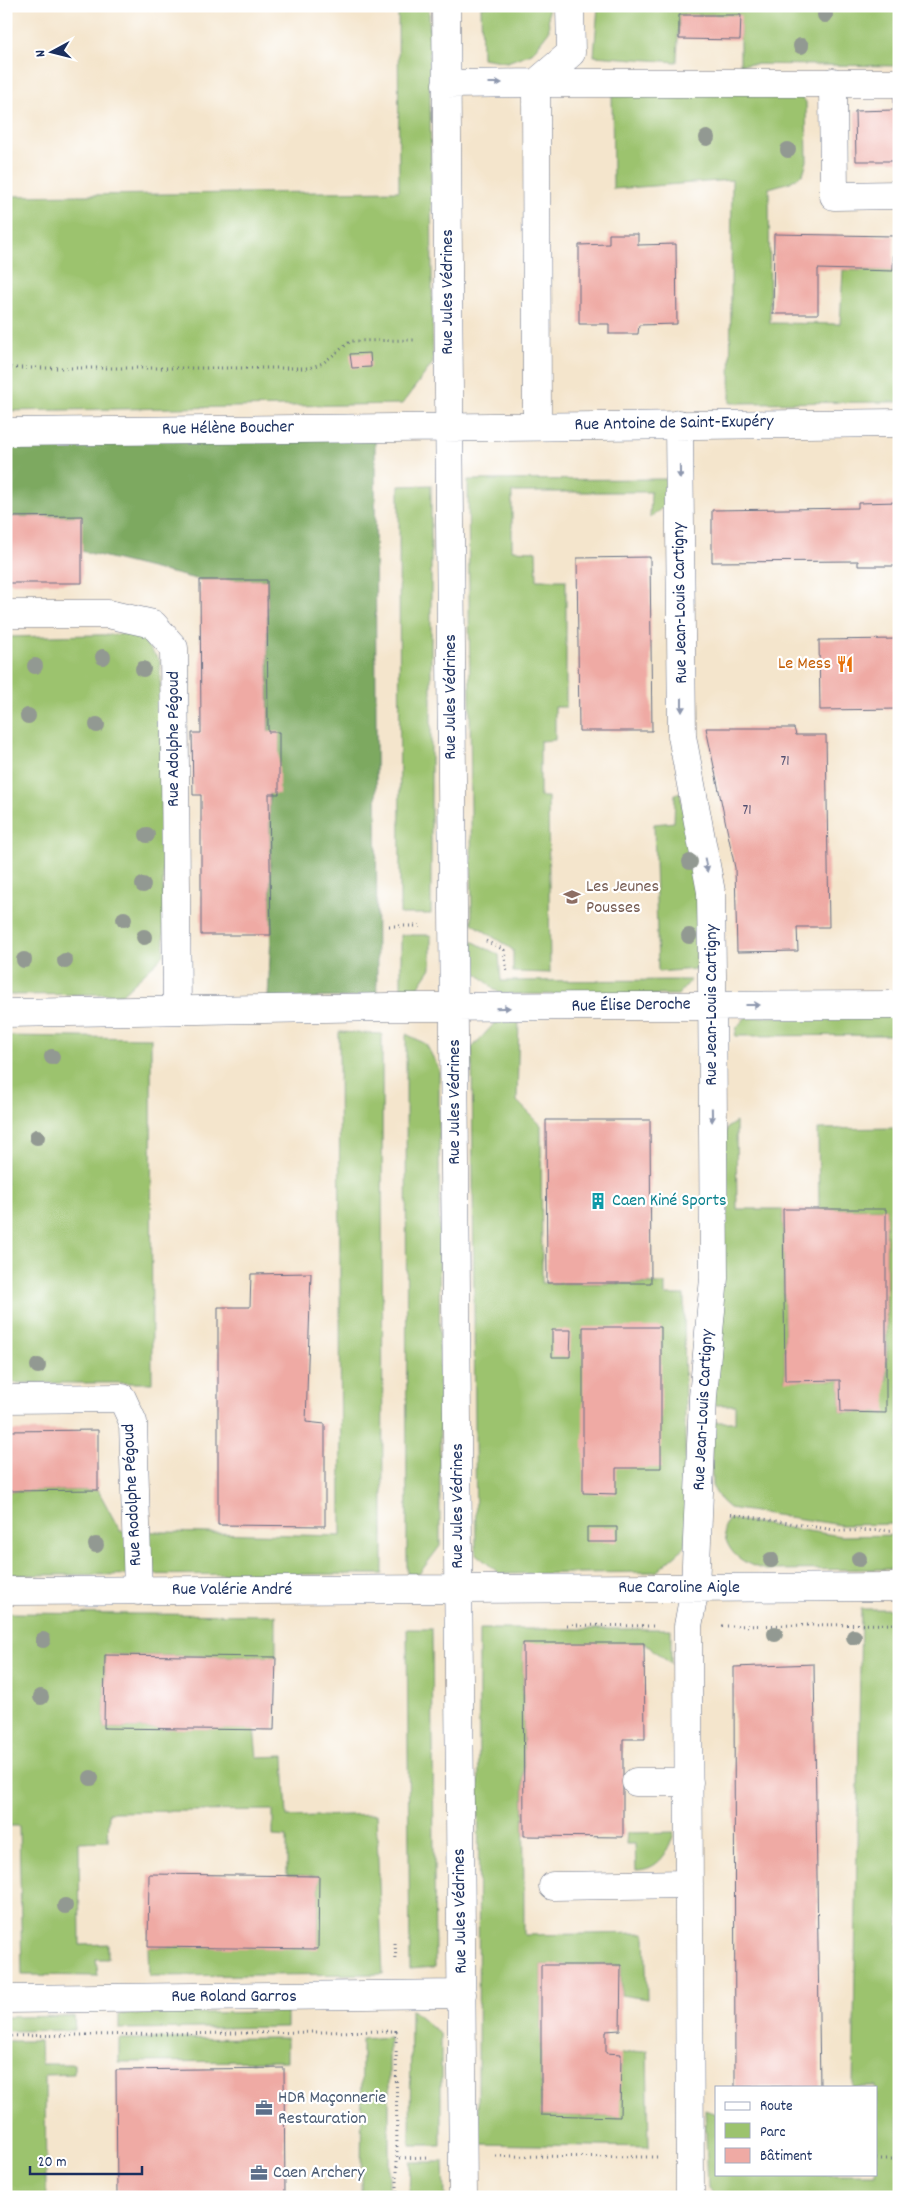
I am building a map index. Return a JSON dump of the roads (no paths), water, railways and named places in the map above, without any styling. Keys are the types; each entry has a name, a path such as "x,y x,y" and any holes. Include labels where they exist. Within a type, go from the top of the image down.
{"street":[{"name":"Rue Jules Védrines","path":"446,6 463,2197"},
{"path":"538,426 536,83 571,53 570,6"},
{"path":"833,82 834,196 899,195"},
{"path":"446,84 899,83"},
{"name":"Rue Antoine de Saint-Exupéry","path":"449,426 899,422"},
{"name":"Rue Jean-Louis Cartigny","path":"679,424 682,736 711,892 714,1278 703,1397 695,1588 688,1626 690,2197"},
{"name":"Rue Hélène Boucher","path":"6,432 449,426"},
{"name":"Rue Adolphe Pégoud","path":"6,614 108,614 152,624 174,648 177,1010"},
{"name":"Rue Élise Deroche","path":"454,1008 899,1005"},
{"path":"6,1013 454,1008"},
{"name":"Rue Rodolphe Pégoud","path":"6,1399 122,1398 133,1422 138,1590"},
{"name":"Rue Caroline Aigle","path":"459,1589 899,1587"},
{"name":"Rue Valérie André","path":"6,1591 459,1589"},
{"path":"636,1782 689,1782"},
{"path":"553,1886 689,1884"},
{"name":"Rue Roland Garros","path":"6,1998 462,1994"}],"place":[{"name":"Le Mess","path":"845,664"},
{"name":"Les Jeunes Pousses","path":"572,897"},
{"name":"Caen Kiné Sports","path":"598,1201"},
{"name":"HDR Maçonnerie Restauration","path":"264,2108"},
{"name":"Caen Archery","path":"259,2173"}]}
